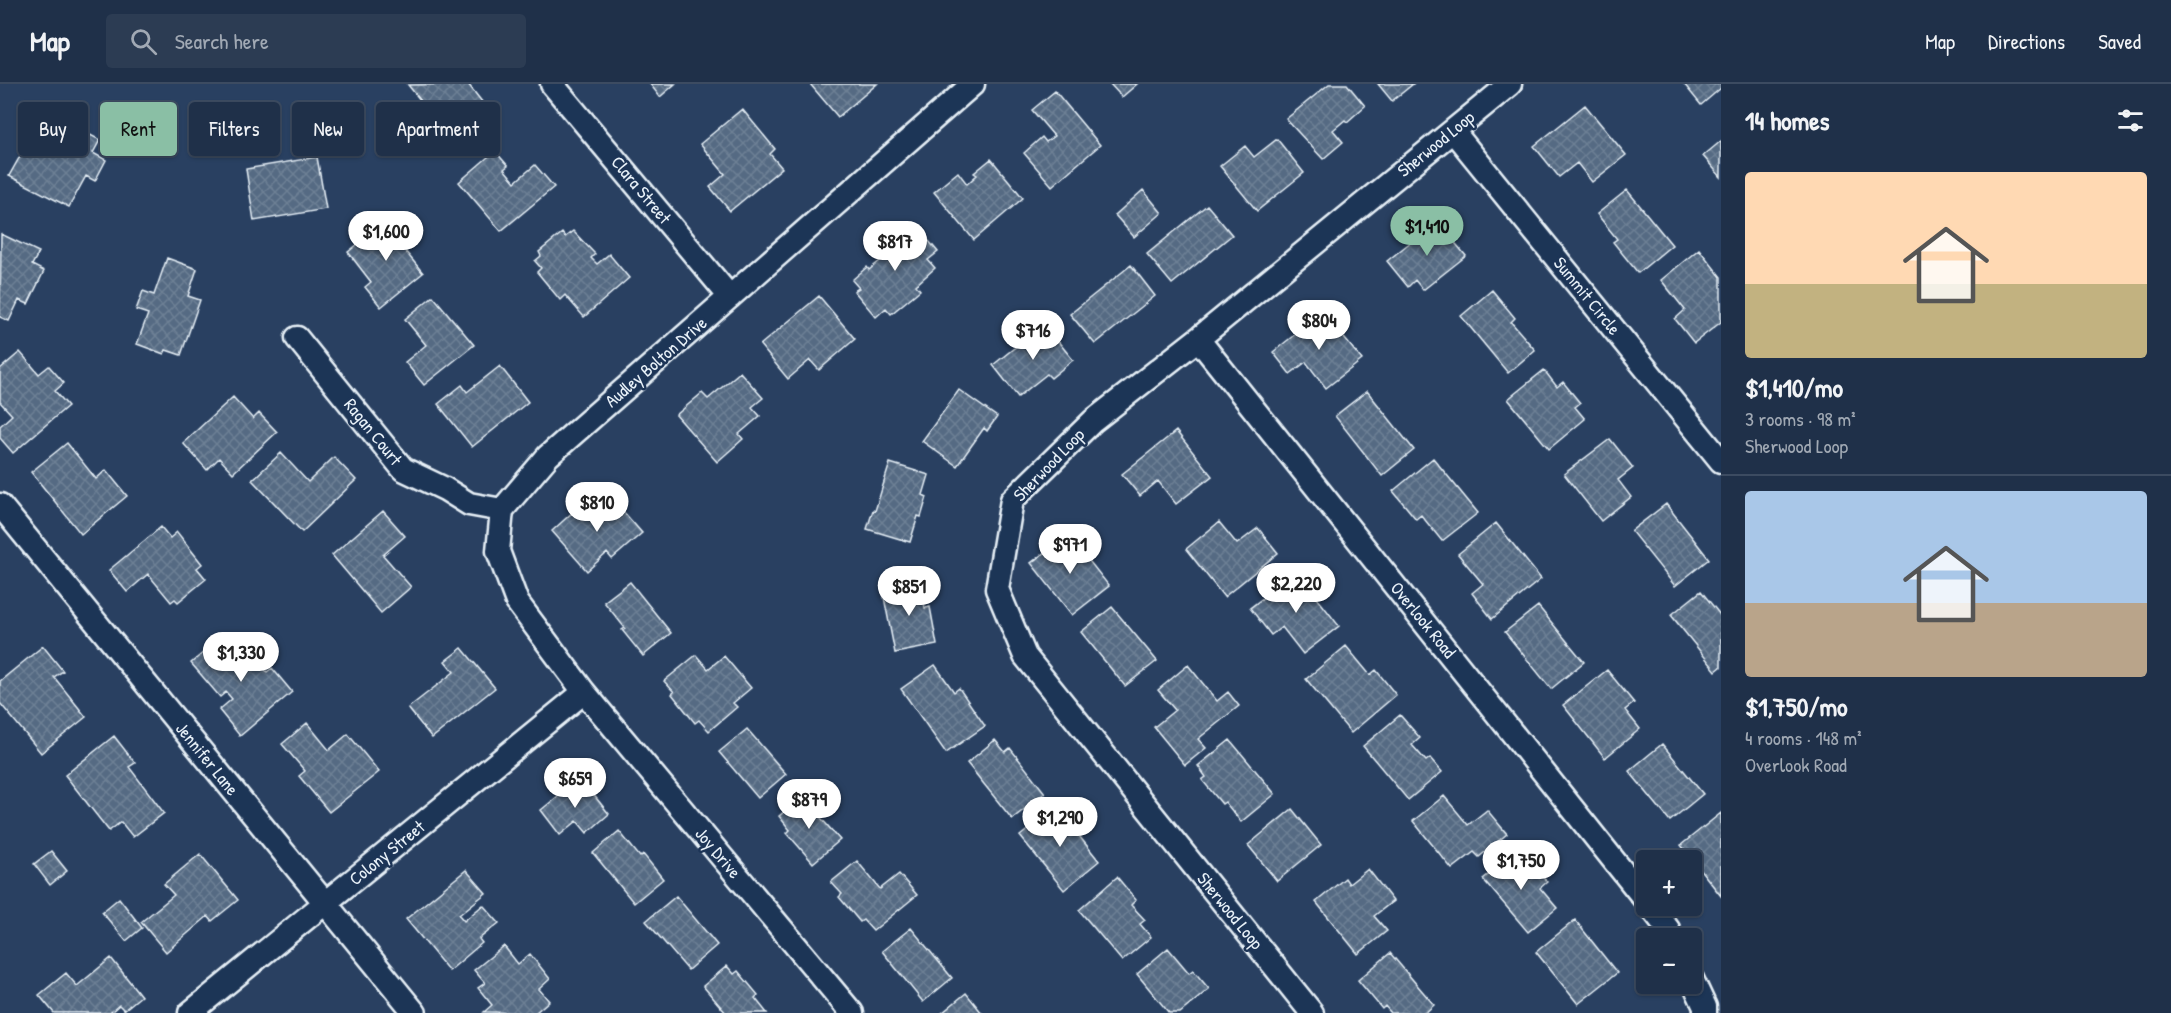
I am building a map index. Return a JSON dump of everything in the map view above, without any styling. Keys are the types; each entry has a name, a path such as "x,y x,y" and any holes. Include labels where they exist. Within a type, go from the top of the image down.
{"street":[{"name":"Clara Street","path":"552,84 730,297"},
{"name":"Audley Bolton Drive","path":"502,510 548,456 972,84"},
{"name":"Sherwood Loop","path":"1312,1013 1025,656 997,589 1012,500 1093,421 1198,339 1510,84"},
{"name":"Summit Circle","path":"1452,130 1721,461"},
{"name":"Ragan Court","path":"297,338 403,469 446,489 469,504 502,510"},
{"name":"Overlook Road","path":"1198,339 1636,888"},
{"name":"Jennifer Lane","path":"0,505 415,1013"},
{"path":"502,510 498,551 517,602 584,692"},
{"name":"Colony Street","path":"190,1013 584,692"},
{"name":"Joy Drive","path":"584,692 852,1013"},
{"path":"1658,916 1667,928"},
{"path":"1700,994 1706,1007 1705,1013"}],"building":[{"path":"468,84 482,102 422,102 408,85"},
{"path":"650,84 675,84 660,97"},
{"path":"810,84 877,84 838,117"},
{"path":"1110,84 1137,84 1122,97"},
{"path":"1329,84 1347,84 1365,106 1347,122 1345,120 1333,130 1343,142 1323,159 1286,119"},
{"path":"1378,84 1413,84 1392,101"},
{"path":"1684,84 1721,84 1721,88 1701,105"},
{"path":"1055,91 1100,145 1052,186 1024,153 1042,137 1046,142 1054,136 1032,110"},
{"path":"1585,105 1626,155 1592,182 1577,163 1559,177 1534,146"},
{"path":"742,109 775,149 770,154 782,168 730,211 710,187 725,174 700,144"},
{"path":"88,134 100,140 93,153 106,160 95,181 86,176 69,207 9,176 20,156 36,158 37,156 88,156"},
{"path":"1277,139 1304,173 1257,211 1220,166 1245,146 1254,157"},
{"path":"1721,141 1721,177 1703,156"},
{"path":"489,156 499,156 508,166 504,169 515,182 535,165 554,187 501,231 459,182"},
{"path":"317,157 326,209 254,221 246,169"},
{"path":"991,159 1023,198 974,240 934,192 958,172 967,184 977,175 974,173"},
{"path":"1143,190 1162,213 1134,237 1115,215"},
{"path":"1627,190 1672,245 1638,273 1613,242 1617,239 1597,214"},
{"path":"1207,205 1232,235 1172,284 1147,254"},
{"path":"390,218 412,245 405,251 423,273 381,307 365,287 371,282 348,252"},
{"path":"1437,221 1466,256 1423,290 1415,280 1408,287 1387,261"},
{"path":"898,223 914,242 923,234 938,252 928,260 935,268 916,285 920,290 891,314 886,308 876,317 854,291 859,288 852,280 867,267 869,270 887,255 876,243"},
{"path":"573,231 595,254 591,258 597,264 609,254 629,278 584,317 565,295 560,300 537,272 541,268 535,261 541,256 539,252 562,233 565,237"},
{"path":"1,234 39,252 32,265 44,271 28,304 19,300 9,321 0,317"},
{"path":"1699,249 1721,277 1721,322 1694,343 1675,319 1685,310 1661,280"},
{"path":"167,258 197,269 188,296 200,300 181,355 166,350 164,354 137,344 148,314 136,310 143,291 154,295"},
{"path":"1131,265 1155,296 1095,344 1070,314"},
{"path":"1492,290 1515,318 1511,322 1535,350 1508,373 1461,316"},
{"path":"433,296 474,345 424,385 405,362 426,345 405,319"},
{"path":"819,296 855,339 819,370 810,360 788,379 760,345"},
{"path":"1323,312 1362,360 1326,388 1306,362 1290,374 1273,352"},
{"path":"1044,324 1073,360 1051,378 1047,374 1018,397 993,365"},
{"path":"20,352 39,374 49,366 64,383 55,391 68,406 13,453 0,438 0,426 12,415 0,402 0,369"},
{"path":"500,366 528,402 472,447 438,404 462,385 467,392"},
{"path":"1544,370 1557,387 1563,382 1580,403 1575,407 1585,419 1549,449 1508,399"},
{"path":"740,372 763,398 752,407 760,416 739,434 743,439 717,462 676,415 702,393 708,399"},
{"path":"959,390 997,417 987,431 984,428 957,466 922,441"},
{"path":"1367,391 1414,450 1382,476 1335,416"},
{"path":"233,397 253,419 259,413 277,432 233,473 219,458 207,470 183,443"},
{"path":"1176,431 1212,476 1176,504 1158,481 1140,496 1122,474"},
{"path":"1610,439 1633,468 1618,480 1631,497 1601,521 1564,474"},
{"path":"67,443 96,479 106,470 127,496 81,534 31,472"},
{"path":"281,453 308,482 334,457 356,480 302,532 252,480"},
{"path":"1433,458 1478,513 1442,541 1421,515 1416,519 1393,491"},
{"path":"890,463 929,475 923,495 927,497 910,542 867,529"},
{"path":"608,494 642,533 612,559 607,553 587,571 552,531 574,511 580,518"},
{"path":"1666,504 1709,559 1675,586 1631,531"},
{"path":"383,511 405,536 383,555 411,587 381,613 332,555"},
{"path":"1219,522 1237,544 1258,528 1278,553 1224,597 1186,549"},
{"path":"1496,523 1541,579 1492,619 1472,593 1483,584 1458,554"},
{"path":"161,527 170,538 177,532 202,564 197,568 206,579 178,602 175,599 171,602 148,574 127,592 109,570"},
{"path":"1068,534 1109,586 1072,615 1031,563"},
{"path":"1297,572 1339,626 1303,654 1282,627 1271,635 1250,608"},
{"path":"920,579 925,608 930,607 937,645 895,653 882,587"},
{"path":"630,582 671,633 643,656 622,630 625,628 604,602"},
{"path":"1701,591 1721,616 1721,667 1716,671 1671,615"},
{"path":"1538,606 1584,662 1551,689 1505,632"},
{"path":"1112,607 1157,661 1125,686 1081,632"},
{"path":"223,636 235,650 243,642 267,672 272,668 292,692 240,736 219,710 232,699 226,692 220,697 191,663"},
{"path":"43,646 63,671 54,677 86,717 41,753 0,703 0,681"},
{"path":"1346,646 1370,675 1376,670 1396,695 1351,733 1306,679"},
{"path":"462,648 495,688 432,738 408,708 454,672 445,661"},
{"path":"696,655 708,669 724,656 751,688 733,703 737,707 709,731 699,720 695,723 664,681"},
{"path":"935,665 954,692 959,688 985,726 946,753 901,689"},
{"path":"1188,665 1217,701 1228,692 1239,706 1198,739 1206,748 1185,765 1154,727 1175,710 1158,690"},
{"path":"1607,670 1634,703 1625,710 1640,729 1605,758 1563,705"},
{"path":"1400,715 1420,738 1412,745 1426,761 1430,758 1442,772 1408,800 1363,746"},
{"path":"307,723 329,750 348,734 379,772 329,812 299,776 305,771 282,744"},
{"path":"747,729 786,774 758,798 719,752"},
{"path":"114,736 135,763 129,767 164,813 133,837 121,822 109,831 65,775"},
{"path":"995,740 1005,752 1010,748 1045,793 1012,819 967,763"},
{"path":"1230,740 1275,794 1241,822 1225,802 1222,804 1202,780 1206,777 1198,766"},
{"path":"1662,744 1703,794 1670,821 1629,771"},
{"path":"580,778 609,814 587,833 577,821 560,835 541,810"},
{"path":"802,796 840,840 813,863 787,833 790,830 779,816"},
{"path":"1444,796 1468,825 1487,810 1507,834 1479,857 1474,852 1452,869 1413,821"},
{"path":"1056,807 1099,861 1064,890 1020,836"},
{"path":"1292,809 1321,845 1277,881 1248,845"},
{"path":"1721,813 1721,896 1702,872 1702,850 1685,850 1681,845"},
{"path":"619,831 640,857 643,854 663,879 634,903 593,853"},
{"path":"51,851 67,871 50,885 34,864"},
{"path":"200,854 238,900 212,921 208,916 166,952 141,922 174,895 164,884"},
{"path":"1513,854 1522,864 1528,859 1547,882 1540,888 1557,908 1528,932 1483,879"},
{"path":"857,861 880,889 899,874 917,895 873,931 863,920 860,922 839,897 842,894 831,882"},
{"path":"1368,869 1393,901 1374,916 1387,931 1358,954 1316,902 1345,878 1349,884"},
{"path":"466,870 486,893 459,915 464,921 483,905 499,923 479,939 482,943 449,971 406,919"},
{"path":"1117,877 1136,900 1131,905 1145,920 1140,924 1151,937 1122,961 1079,910"},
{"path":"676,896 717,945 688,970 646,921"},
{"path":"119,898 142,928 126,941 102,912"},
{"path":"1575,920 1617,973 1578,1004 1536,952"},
{"path":"911,928 952,978 923,1002 882,951"},
{"path":"504,946 518,964 530,954 550,979 539,989 549,1001 535,1013 484,1012 492,1005 478,988 485,983 474,970"},
{"path":"1168,948 1189,973 1193,970 1209,989 1180,1013 1169,1013 1137,974"},
{"path":"1390,953 1434,1005 1425,1013 1391,1013 1385,1006 1382,1009 1358,980"},
{"path":"111,958 141,996 124,1010 119,1005 112,1013 54,1013 39,995 66,973 77,986"},
{"path":"727,966 734,974 738,971 758,995 755,998 767,1013 726,1013 703,986"},
{"path":"966,993 982,1013 942,1013"}]}
